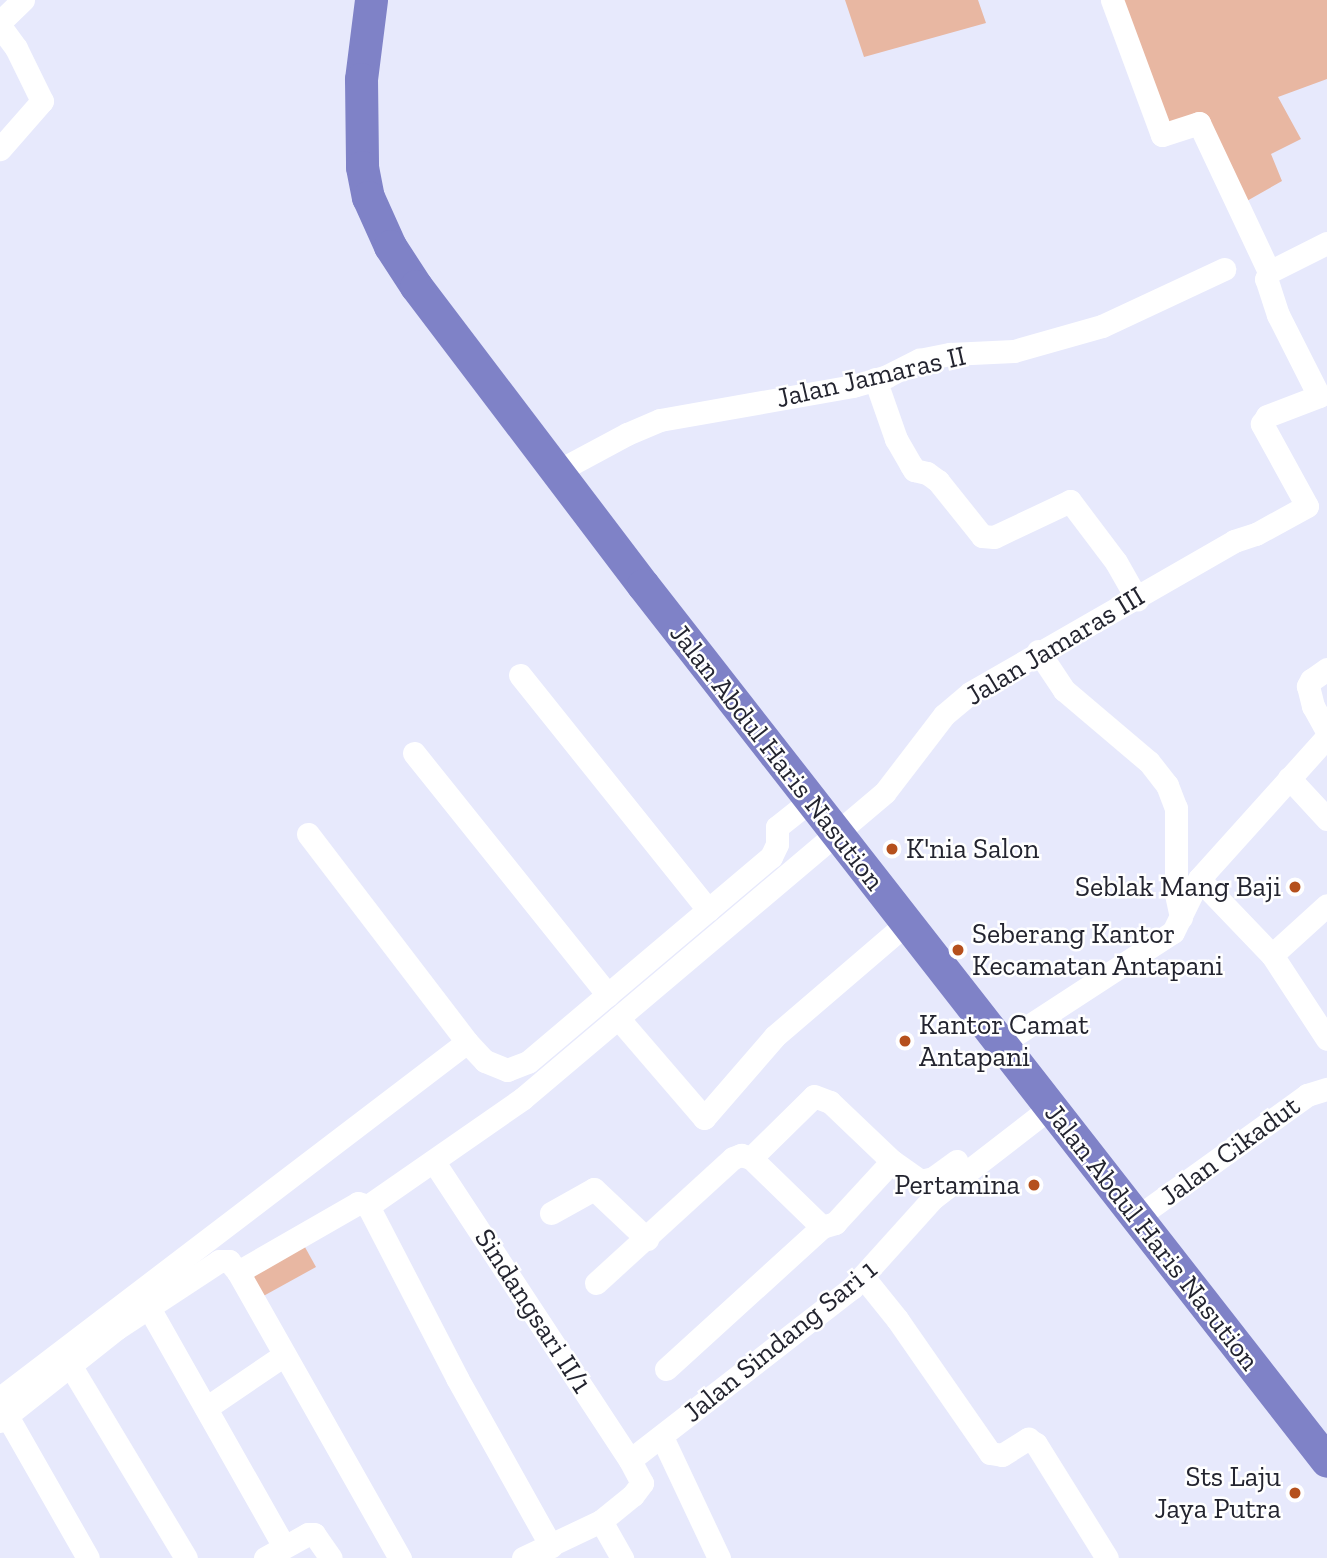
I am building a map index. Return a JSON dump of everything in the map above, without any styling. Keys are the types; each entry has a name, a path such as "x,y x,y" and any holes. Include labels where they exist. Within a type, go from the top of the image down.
{"highway":[{"name":"Jalan Abdul Haris Nasution","path":"371,0 360,79 359,127 368,197 390,246 416,286 835,832 1327,1461"}],"street":[{"path":"1112,0 1162,135 1199,123 1269,272"},
{"path":"0,149 41,102 16,48 6,12"},
{"path":"1317,502 1262,424 1267,416 1323,395 1278,315 1266,279 1269,272 1327,243"},
{"name":"Jalan Jamaras II","path":"558,471 627,434 660,420 875,379 919,360 950,354 1014,351 1102,326 1224,269"},
{"path":"875,379 896,439 914,470 927,473 938,481 982,536 994,537 1070,501 1115,562 1137,598"},
{"name":"Jalan Jamaras III","path":"238,1272 358,1203 368,1206 522,1099 891,787 944,715 970,693 1038,651 1137,598 1234,541 1256,534 1317,502"},
{"path":"1038,651 1064,690 1149,762 1167,785 1176,808 1176,894 1181,917"},
{"path":"1327,669 1311,680 1308,686 1312,706 1327,731"},
{"path":"520,675 708,910"},
{"path":"1001,1044 1172,932 1199,880 1327,737"},
{"path":"414,753 608,995"},
{"path":"1289,778 1327,819"},
{"path":"308,834 467,1042 485,1061 507,1070 528,1062 771,857 777,844 777,828 811,800"},
{"path":"1199,880 1272,955 1327,1039"},
{"path":"1272,955 1327,905"},
{"path":"618,1018 704,1118 775,1036 907,923"},
{"path":"2,1412 467,1042"},
{"name":"Jalan Cikadut","path":"1136,1218 1307,1095 1327,1089"},
{"path":"751,1158 814,1096 821,1096 892,1161 921,1181 933,1178 1046,1101"},
{"name":"Jalan Sindang Sari 1","path":"630,1460 864,1278 932,1199 1046,1101"},
{"path":"596,1283 733,1158 741,1155 751,1158 822,1227"},
{"path":"666,1369 822,1227 835,1223 892,1161"},
{"name":"Sindangsari II/1","path":"434,1162 630,1460"},
{"path":"551,1213 594,1189 647,1239"},
{"path":"368,1206 457,1378 538,1553 601,1521 633,1495 642,1483 630,1460"},
{"path":"2,1412 219,1261 229,1261 238,1272 400,1558"},
{"path":"864,1278 897,1319 990,1453 1002,1455 1028,1439 1036,1444 1107,1558"},
{"path":"149,1308 206,1408 275,1553 307,1534 314,1534 331,1558"},
{"path":"206,1408 284,1355"},
{"path":"70,1365 186,1558"},
{"path":"2,1412 88,1558"},
{"path":"662,1437 715,1552"},
{"path":"601,1521 622,1558"}],"shaded area":[{"path":"845,0 978,0 986,23 864,57"},
{"path":"1112,0 1327,0 1327,79 1278,97 1301,139 1271,154 1282,181 1238,206 1200,123 1162,135"},
{"path":"301,1240 316,1267 258,1299 243,1273"}],"place":[{"name":"K'nia Salon","path":"892,849"},
{"name":"Seblak Mang Baji","path":"1295,887"},
{"name":"Seberang Kantor Kecamatan Antapani","path":"958,950"},
{"name":"Kantor Camat Antapani","path":"905,1041"},
{"name":"Pertamina","path":"1034,1185"},
{"name":"Sts Laju Jaya Putra","path":"1295,1493"}]}
